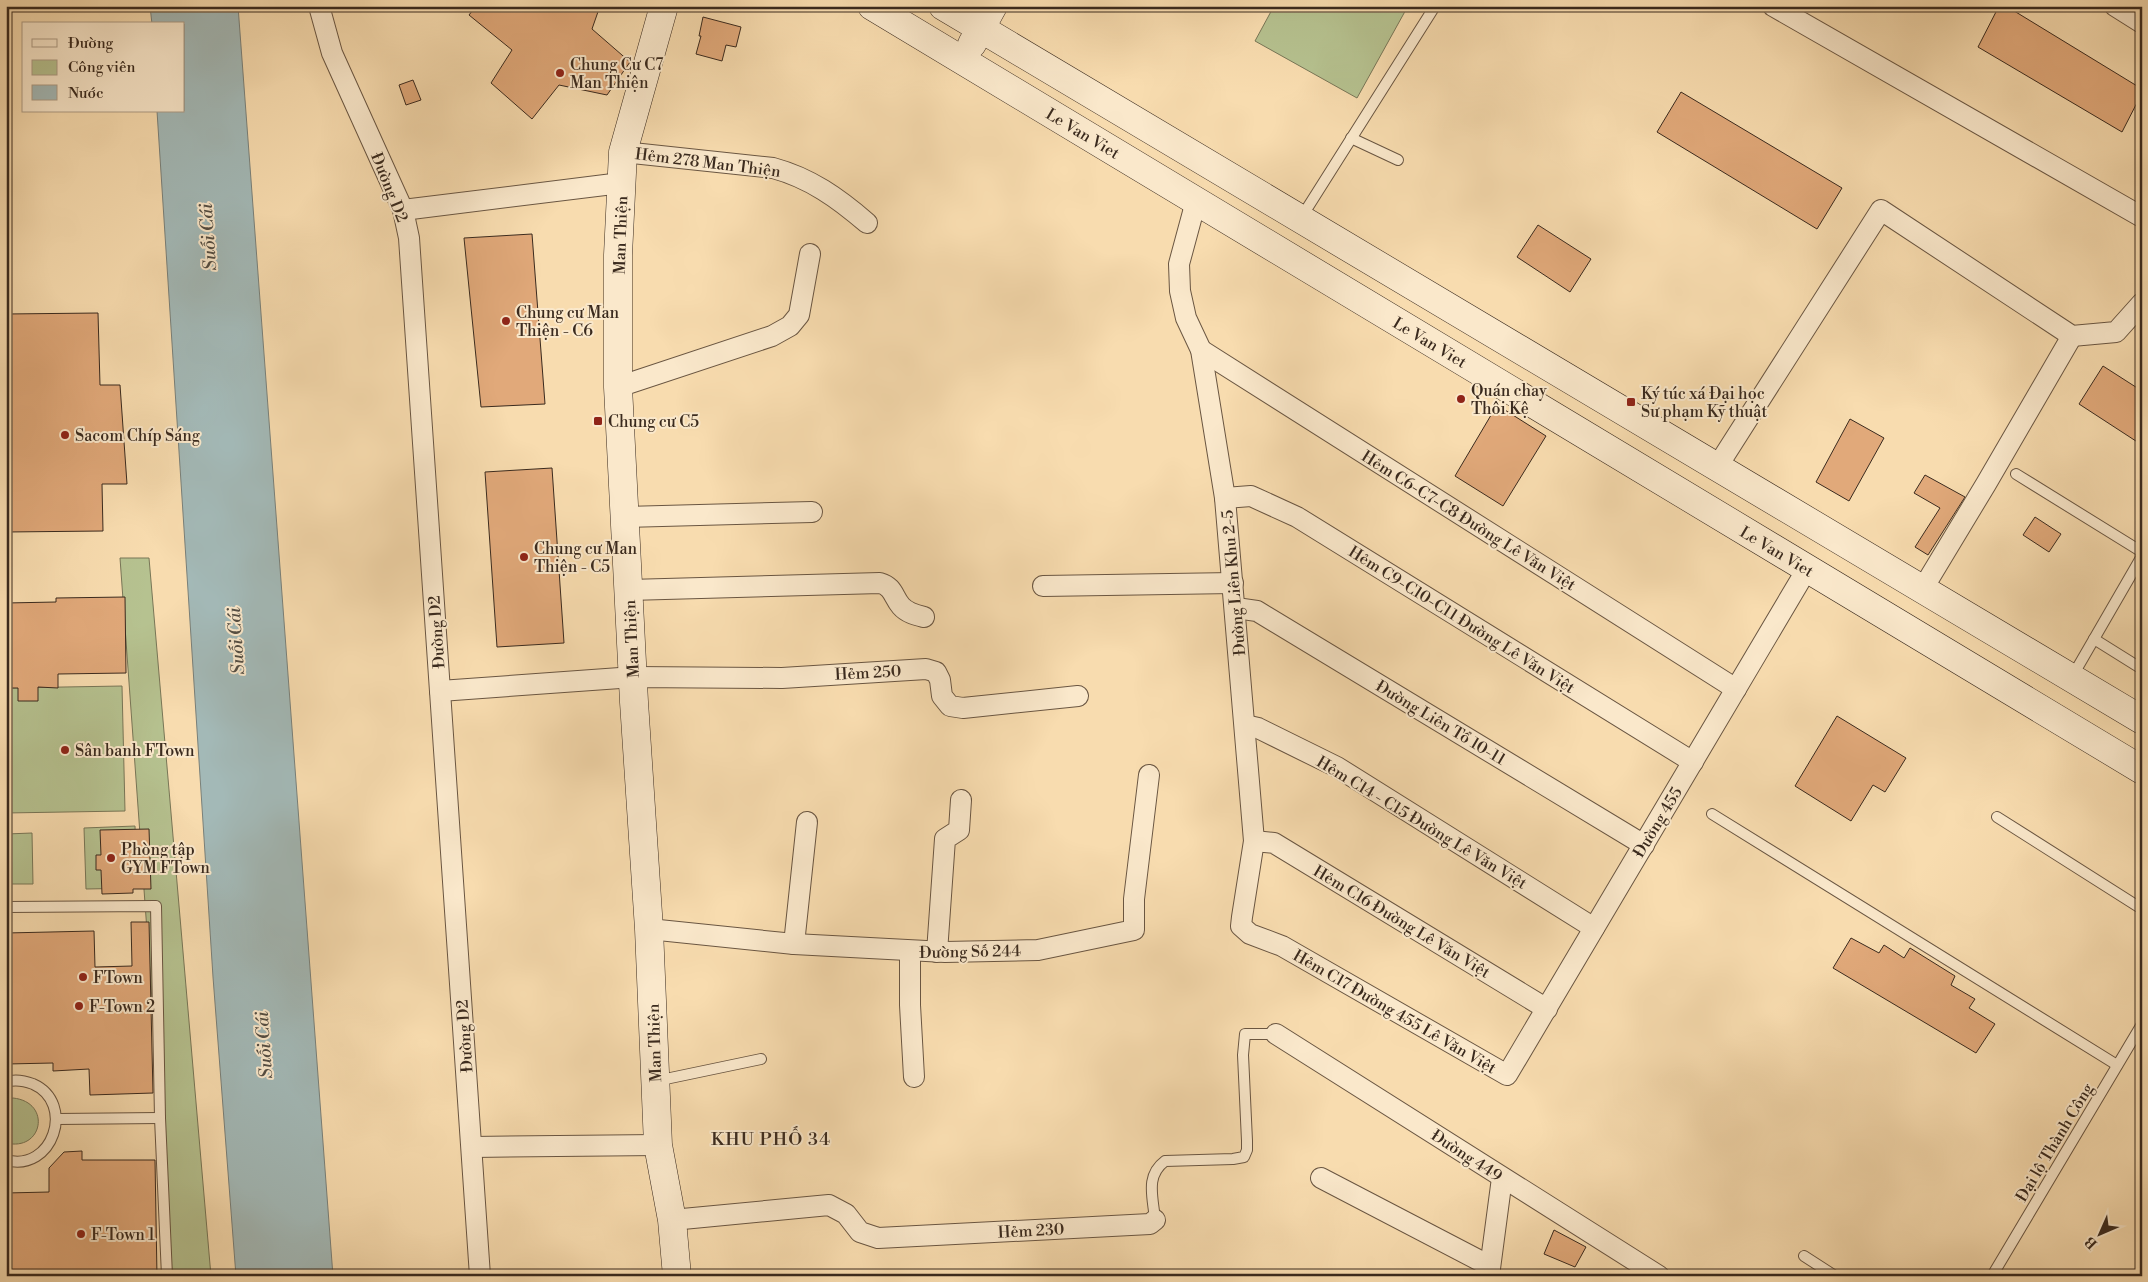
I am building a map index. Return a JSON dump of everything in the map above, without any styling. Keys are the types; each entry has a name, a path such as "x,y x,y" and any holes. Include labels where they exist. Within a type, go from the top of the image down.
{"main road":[{"name":"Man Thiện","path":"664,6 623,152 618,255 618,387 628,590 649,929 658,1145 672,1220 677,1276"},
{"name":"Le Van Viet","path":"872,6 2142,770"},
{"path":"943,6 987,17 1300,219 2142,720"},
{"path":"963,61 987,17"},
{"path":"1807,569 1828,534"}],"street":[{"name":"Đường D2","path":"318,6 332,53 403,210 409,238 480,1276"},
{"path":"1773,6 2142,217"},
{"path":"2116,6 2142,23"},
{"name":"Hẻm 278 Man Thiện","path":"623,152 773,168 794,173 826,190 867,223"},
{"path":"403,210 621,183"},
{"name":"Đường Liên Khu 2-5","path":"1196,201 1179,264 1180,291 1186,318 1201,350 1225,498 1236,608 1254,841 1242,926 1250,934 1282,946"},
{"path":"1716,467 1881,210 2072,336 2116,332 2142,304"},
{"path":"618,387 772,336 790,326 799,314 810,254"},
{"path":"1922,590 2072,336"},
{"name":"Hẻm C6-C7-C8 Đường Lê Văn Việt","path":"1201,350 1736,689"},
{"name":"Hẻm C9-C10-C11 Đường Lê Văn Việt","path":"1225,498 1251,496 1297,517 1693,762"},
{"path":"625,517 812,512"},
{"name":"Đường 455","path":"1507,1076 1807,569"},
{"path":"628,590 880,583 887,585 893,590 900,606 906,611 924,617"},
{"path":"1043,586 1233,584"},
{"name":"Đường Liên Tổ 10-11","path":"1236,608 1257,611 1644,845"},
{"name":"Hẻm 250","path":"634,677 782,678 926,669 936,672 940,680 942,696 950,706 964,708 1078,696"},
{"path":"440,691 634,677"},
{"name":"Hẻm C14 - C15 Đường Lê Văn Việt","path":"1245,725 1258,728 1337,768 1594,928"},
{"name":"Đường Số 244","path":"649,929 794,944 910,952 1038,950 1134,930 1134,898 1150,775"},
{"path":"937,952 945,839 959,830 961,800"},
{"path":"794,944 807,822"},
{"name":"Hẻm C16 Đường Lê Văn Việt","path":"1254,841 1274,843 1546,1009"},
{"name":"Hẻm C17 Đường 455 Lê Văn Việt","path":"1282,946 1507,1076"},
{"path":"910,952 910,1005 914,1078"},
{"name":"Đường 449","path":"1276,1034 1659,1276"},
{"path":"472,1147 658,1145"},
{"path":"1321,1178 1489,1271 1502,1178"},
{"name":"Hẻm 230","path":"672,1220 829,1205 846,1214 860,1232 878,1238 1150,1224 1154,1223 1155,1220"}],"lane":[{"path":"1300,219 1435,6"},
{"path":"1351,138 1398,160"},
{"path":"2016,474 2142,554 2071,678"},
{"path":"2094,638 2142,669"},
{"path":"1712,814 2117,1065"},
{"path":"1997,818 2142,909"},
{"path":"6,906 156,906 160,1118 167,1276"},
{"name":"Đại lộ Thành Công","path":"1992,1276 2142,1024"},
{"name":"Hẻm 230","path":"1155,1220 1151,1178 1157,1167 1165,1161 1233,1159 1244,1156 1247,1150 1243,1055 1245,1034 1276,1034"},
{"path":"655,1081 761,1059"},
{"path":"6,1082 23,1081 42,1090 52,1101 57,1120 56,1132 51,1143 43,1152 22,1162 6,1160"},
{"path":"57,1120 160,1118"},
{"path":"1804,1256 1835,1276"}],"green space":[{"path":"1274,6 1408,6 1357,98 1255,41"},
{"path":"120,558 149,558 211,1276 172,1276"},
{"name":"Sân banh FTown","path":"122,686 125,811 6,813 6,688"},
{"name":"Phòng tập GYM FTown","path":"135,826 137,888 86,889 84,828"},
{"path":"32,833 33,884 6,884 6,834"},
{"path":"13,1098 25,1101 34,1108 38,1116 35,1134 19,1144 6,1143 6,1100"}],"water":[{"name":"Suối Cái","path":"150,6 238,6 333,1276 236,1276 213,977 157,112 185,112 185,22 152,22"}],"building":[{"name":"Chung Cư C7 Man Thiện","path":"476,6 600,6 592,29 630,62 607,95 559,85 532,119 491,83 512,50 469,15"},
{"path":"1999,6 2006,6 2142,89 2142,93 2122,132 1978,47"},
{"path":"703,17 741,27 736,47 726,45 722,61 696,54 701,36 699,36"},
{"path":"413,80 421,100 406,105 399,85"},
{"path":"1681,92 1842,188 1817,229 1657,132"},
{"path":"1538,225 1591,259 1570,292 1517,257"},
{"name":"Chung cư Man Thiện - C6","path":"532,234 545,404 481,407 464,238"},
{"name":"Sacom Chíp Sáng","path":"98,313 100,385 120,385 127,484 102,484 103,531 6,532 6,314"},
{"path":"2103,366 2142,391 2142,445 2079,404"},
{"path":"1497,405 1546,436 1503,506 1455,476"},
{"path":"1850,419 1884,438 1849,501 1816,482"},
{"name":"Chung cư Man Thiện - C5","path":"552,468 564,643 497,647 485,472"},
{"path":"1925,475 1965,497 1928,555 1915,547 1940,508 1914,493"},
{"path":"2035,517 2061,534 2049,552 2023,535"},
{"path":"125,597 126,673 58,674 58,688 38,687 38,701 18,701 18,688 6,688 6,603 56,602 56,598"},
{"path":"1837,716 1906,758 1885,792 1873,785 1851,821 1795,786"},
{"name":"Phòng tập GYM FTown","path":"149,829 151,889 133,889 133,893 102,894 101,870 96,870 96,855 101,855 100,830"},
{"name":"F-Town 2","path":"131,922 149,922 153,1093 90,1095 89,1069 53,1071 53,1063 7,1064 6,933 94,931 95,967 132,966"},
{"path":"1851,938 1879,953 1884,945 1904,958 1910,948 1955,976 1951,985 1975,999 1969,1008 1995,1024 1976,1053 1833,968"},
{"name":"F-Town 1","path":"82,1151 82,1160 155,1160 157,1276 6,1276 6,1193 49,1192 49,1168 64,1152"},
{"path":"1554,1230 1586,1247 1575,1267 1544,1254"}],"place":[{"name":"Chung Cư C7 Man Thiện","path":"560,73"},
{"name":"Chung cư Man Thiện - C6","path":"506,321"},
{"name":"Quán chay Thôi Kệ","path":"1461,399"},
{"name":"Ký túc xá Đại học Sư phạm Kỹ thuật","path":"1631,402"},
{"name":"Chung cư C5","path":"598,421"},
{"name":"Sacom Chíp Sáng","path":"65,435"},
{"name":"Chung cư Man Thiện - C5","path":"524,557"},
{"name":"Sân banh FTown","path":"65,750"},
{"name":"Phòng tập GYM FTown","path":"111,858"},
{"name":"FTown","path":"83,977"},
{"name":"F-Town 2","path":"79,1006"},
{"name":"F-Town 1","path":"81,1234"}],"district":[{"name":"KHU PHỐ 34","path":"771,1139"}]}
